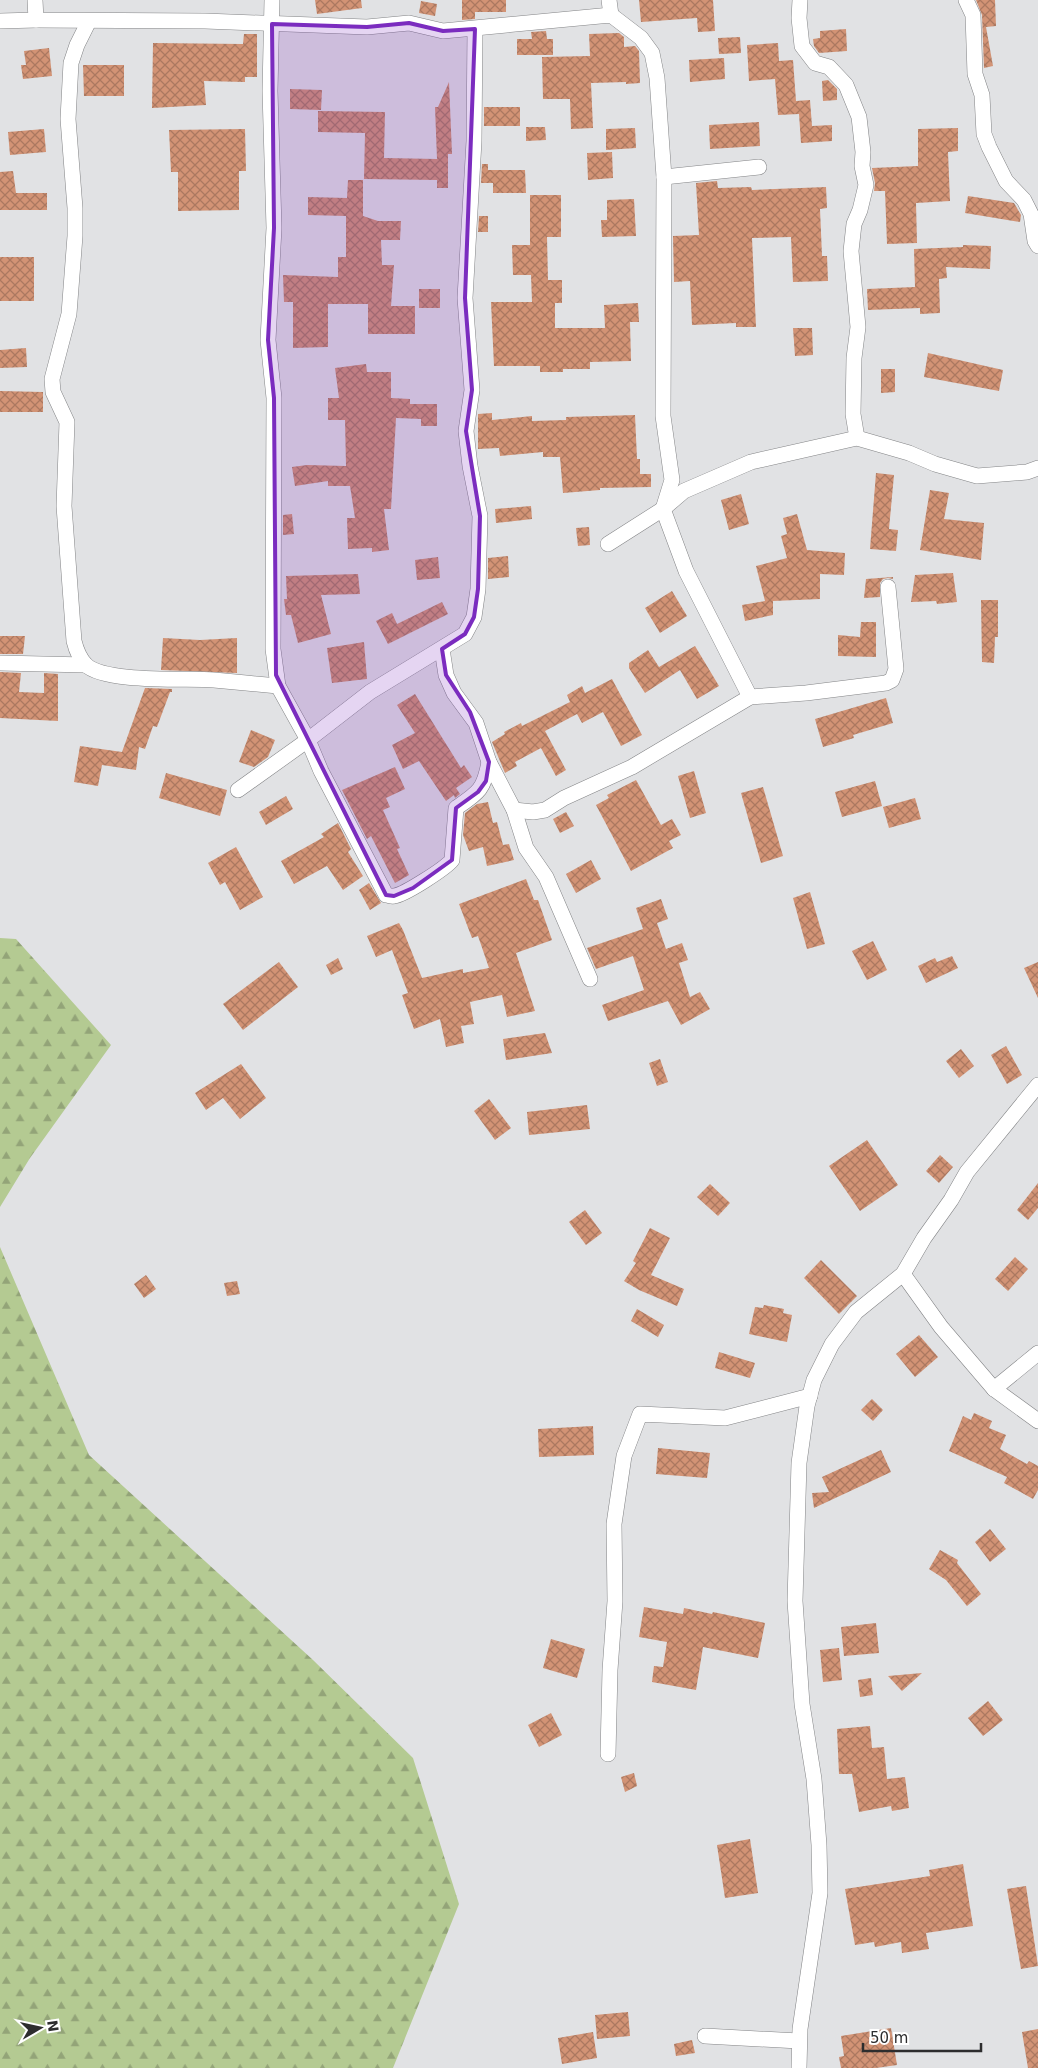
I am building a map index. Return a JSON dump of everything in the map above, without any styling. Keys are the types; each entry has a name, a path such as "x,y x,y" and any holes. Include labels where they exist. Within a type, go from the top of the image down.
{"street":[{"path":"35,0 36,20"},
{"path":"272,0 270,91 274,228 268,340 274,398 273,648 278,686 308,740 321,771 386,894 394,896 413,888 447,866 452,860 456,808 478,792 486,781 489,762"},
{"path":"609,0 611,15"},
{"path":"800,0 802,46 815,62 830,67 846,85 859,117 863,152 862,166 866,185 860,210 854,224 851,251 858,327 854,358 853,414 857,438"},
{"path":"966,0 972,15 976,74 982,95 984,134 1006,181 1024,200 1031,214 1035,241 1038,246"},
{"path":"0,21 205,21 367,27 409,23 443,31 611,15 641,38 652,53 657,78 664,177 663,416 672,480 663,509 686,570 750,697"},
{"path":"86,665 77,651 72,628 64,506 66,422 53,392 52,379 69,314 75,236 75,208 68,120 71,63 77,45 89,21"},
{"path":"238,790 308,740 370,692 464,634 474,617 478,590 480,516 470,466 466,431 472,390 466,298 474,141 476,28"},
{"path":"664,177 759,166"},
{"path":"608,544 663,509 684,491 751,462 857,438 909,453 935,464 976,476 1027,472 1038,468"},
{"path":"522,835 545,810 564,798 632,767 750,697 806,693 886,683 892,680 896,669 888,587"},
{"path":"442,649 446,675 454,693 476,723 489,762 514,810 526,848 546,877 590,979"},
{"path":"0,663 86,665 102,673 278,686"},
{"path":"514,810 533,812 545,810"},
{"path":"799,2068 799,2040 820,1893 820,1845 814,1779 802,1704 795,1601 800,1463 810,1396 814,1380 832,1344 856,1312 903,1274 967,1172 1038,1085"},
{"path":"903,1274 941,1327 994,1389 1038,1421"},
{"path":"994,1389 1038,1353"},
{"path":"608,1754 610,1670 615,1601 614,1524 624,1456 640,1414 725,1418 810,1396"},
{"path":"706,2036 799,2040"}],"highlighted area":[{"path":"409,23 443,31 475,29 465,298 472,390 466,431 480,516 478,589 474,617 465,634 442,649 446,675 470,712 489,762 486,781 478,792 456,808 452,860 413,888 394,896 386,895 276,675 274,398 268,340 274,228 272,24 367,27"}],"green space":[{"path":"0,938 16,939 111,1045 30,1158 0,1207"},
{"path":"0,1247 89,1455 313,1660 413,1758 459,1904 393,2068 0,2068"}],"building":[{"path":"315,0 361,0 362,8 317,14"},
{"path":"462,0 506,0 506,12 475,12 475,19 462,20"},
{"path":"639,0 713,0 715,31 698,32 697,18 641,22"},
{"path":"976,0 995,0 996,26 986,27 993,66 984,68 982,15"},
{"path":"421,1 437,4 435,16 419,13"},
{"path":"846,29 847,51 819,53 814,46 813,39 820,38 820,31"},
{"path":"546,31 547,39 553,39 553,55 517,55 517,39 532,39 531,32"},
{"path":"619,33 624,37 624,47 635,46 639,51 640,83 591,83 593,128 571,129 570,99 543,99 542,57 590,56 589,34"},
{"path":"244,34 257,34 257,77 245,77 245,82 204,81 206,105 152,108 153,43 243,44"},
{"path":"740,37 741,53 719,54 718,38"},
{"path":"778,43 779,61 793,60 796,101 810,100 812,126 832,125 832,141 801,143 799,114 778,115 775,79 749,81 747,45"},
{"path":"49,48 52,76 23,79 21,65 26,65 24,51"},
{"path":"724,58 725,79 690,82 689,60"},
{"path":"83,65 124,65 124,96 84,96"},
{"path":"828,80 837,89 837,100 823,101 822,81"},
{"path":"449,82 452,154 448,154 448,188 437,188 437,180 364,179 365,133 318,132 318,111 385,112 384,158 437,159 435,107 438,107"},
{"path":"290,89 322,90 321,110 290,109"},
{"path":"484,107 520,107 520,126 484,126"},
{"path":"759,122 760,146 710,149 709,125"},
{"path":"526,127 545,127 546,140 526,141"},
{"path":"635,128 636,148 606,150 606,129"},
{"path":"958,128 958,151 948,152 950,201 916,203 917,243 887,244 885,191 874,191 875,183 872,168 918,166 918,129"},
{"path":"44,129 46,152 10,155 8,132"},
{"path":"245,129 246,171 239,171 239,210 178,211 178,172 171,172 169,130"},
{"path":"612,152 613,178 588,180 587,153"},
{"path":"482,164 488,164 488,170 525,170 526,193 493,193 493,183 481,183"},
{"path":"13,171 16,193 47,193 47,210 0,210 0,172"},
{"path":"348,180 363,180 363,216 378,221 401,221 400,240 381,240 382,265 394,265 391,306 415,306 415,334 368,334 368,304 328,304 328,347 293,348 293,302 284,302 283,275 338,277 338,257 346,257 346,216 308,215 308,197 347,198"},
{"path":"717,181 718,188 751,187 752,190 826,187 827,208 820,209 822,256 827,256 828,281 793,282 791,237 752,238 756,327 736,327 736,323 692,325 690,281 674,282 673,236 699,235 696,183"},
{"path":"530,195 561,195 561,237 547,237 548,280 562,280 562,303 555,303 555,328 605,328 604,305 638,303 639,322 630,322 631,361 590,362 590,369 563,369 563,372 540,372 540,366 494,366 491,302 532,302 531,275 513,275 512,245 530,245"},
{"path":"968,196 1014,203 1021,215 1020,222 965,213"},
{"path":"634,199 636,236 602,237 601,220 607,220 607,200"},
{"path":"479,216 488,216 488,232 478,232"},
{"path":"963,245 991,246 990,269 946,267 947,278 939,279 940,313 920,314 920,308 868,310 867,289 915,287 914,249 963,247"},
{"path":"0,257 34,257 34,301 0,301"},
{"path":"419,289 440,289 440,308 419,308"},
{"path":"793,328 812,328 813,355 795,356"},
{"path":"26,348 27,367 0,368 0,350"},
{"path":"928,353 1003,370 999,391 924,377"},
{"path":"366,364 367,372 391,372 391,398 410,399 410,404 437,404 437,426 421,426 421,419 396,418 391,509 384,509 389,550 372,552 372,548 348,549 347,518 355,518 350,486 328,486 328,481 295,486 292,467 307,465 346,466 345,420 328,420 328,398 339,398 335,368"},
{"path":"881,369 895,369 895,392 881,393"},
{"path":"0,391 43,392 43,412 0,412"},
{"path":"492,413 492,420 532,416 532,421 566,420 566,417 635,415 637,459 640,459 640,474 651,474 651,487 600,488 600,490 563,493 560,457 543,457 543,452 500,456 499,448 478,449 478,414"},
{"path":"876,473 894,475 889,529 898,530 896,551 870,549"},
{"path":"930,490 949,493 944,519 984,523 981,560 920,550"},
{"path":"741,494 749,524 729,530 721,500"},
{"path":"531,506 532,519 496,523 495,509"},
{"path":"292,514 294,534 283,535 283,515"},
{"path":"797,514 807,550 845,553 844,575 820,574 820,599 773,601 773,615 745,621 742,605 765,601 756,566 787,558 781,536 787,534 783,518"},
{"path":"589,527 590,545 578,546 576,528"},
{"path":"508,556 509,577 488,579 488,558"},
{"path":"438,557 440,578 417,580 415,560"},
{"path":"953,573 957,602 937,604 936,601 911,602 915,575"},
{"path":"358,574 360,594 321,595 331,634 298,643 291,615 286,615 284,599 287,599 286,576"},
{"path":"893,577 893,579 883,579 880,583 880,597 864,598 866,579"},
{"path":"672,591 687,616 660,633 645,608"},
{"path":"981,600 998,600 998,637 995,637 994,663 982,662"},
{"path":"442,602 448,614 388,644 376,621 392,613 397,624"},
{"path":"861,622 876,622 876,657 838,656 838,635 860,637"},
{"path":"0,636 25,636 23,654 0,654"},
{"path":"163,638 200,640 237,638 237,673 161,670"},
{"path":"364,642 367,679 332,683 327,648"},
{"path":"695,646 719,686 697,699 680,670 645,693 629,668 629,663 648,650 659,667"},
{"path":"0,672 21,673 19,692 44,693 44,673 58,674 58,721 0,718"},
{"path":"612,679 642,735 621,746 603,712 582,723 577,714 545,731 566,770 556,776 541,748 515,762 517,766 505,773 492,742 505,734 504,732 521,723 522,726 570,702 567,695 582,686 585,693"},
{"path":"145,688 172,689 172,692 170,692 157,727 153,726 145,749 139,747 136,770 102,765 98,786 74,782 80,746 122,752"},
{"path":"415,694 461,768 464,765 472,777 456,788 460,794 455,798 454,795 446,801 419,761 403,769 392,745 415,733 397,705"},
{"path":"886,698 893,723 853,735 854,738 823,747 815,719"},
{"path":"251,730 275,740 268,757 254,767 239,762"},
{"path":"395,767 405,789 386,798 390,807 383,810 400,848 397,849 409,875 395,883 371,836 367,839 342,790"},
{"path":"694,771 706,813 690,818 678,776"},
{"path":"166,773 227,790 220,816 159,798"},
{"path":"636,780 661,825 672,819 681,835 669,841 673,848 631,871 596,805 609,798 607,795"},
{"path":"875,781 882,806 842,817 835,792"},
{"path":"763,787 783,856 761,863 741,793"},
{"path":"286,796 293,809 266,825 259,812"},
{"path":"915,798 921,819 889,828 883,807"},
{"path":"488,802 493,823 497,822 503,845 509,844 514,860 487,866 483,847 469,851 463,835 465,813 477,804"},
{"path":"566,812 574,826 560,833 553,819"},
{"path":"338,823 351,849 348,852 363,876 343,890 327,866 294,884 281,861 324,837 321,834"},
{"path":"236,847 263,897 240,910 225,882 220,885 208,863"},
{"path":"591,860 601,879 576,893 566,874"},
{"path":"526,879 534,900 538,900 552,940 516,953 535,1011 507,1017 502,995 470,1002 474,1024 461,1026 464,1043 446,1047 440,1019 414,1029 402,995 408,993 392,950 376,957 367,936 399,923 422,978 463,969 463,973 489,968 478,936 472,938 459,904"},
{"path":"369,883 381,903 370,910 359,890"},
{"path":"810,892 825,944 807,949 793,898"},
{"path":"661,899 668,919 657,923 666,949 682,943 688,960 679,963 690,997 700,992 710,1009 681,1025 668,1001 608,1021 602,1005 644,990 633,956 596,969 587,948 643,929 636,908"},
{"path":"873,941 887,970 867,980 852,951"},
{"path":"952,956 958,968 926,983 918,966 935,958 937,962"},
{"path":"338,958 343,969 331,975 326,965"},
{"path":"279,962 298,987 243,1030 223,1004"},
{"path":"1038,962 1038,998 1024,968"},
{"path":"545,1033 552,1053 506,1060 503,1039"},
{"path":"1006,1046 1022,1075 1007,1084 991,1055"},
{"path":"961,1049 974,1066 959,1078 946,1061"},
{"path":"660,1059 668,1082 657,1086 649,1063"},
{"path":"241,1064 266,1098 240,1119 223,1098 206,1110 195,1093"},
{"path":"489,1099 511,1128 495,1140 474,1111"},
{"path":"587,1105 590,1129 529,1135 527,1112"},
{"path":"867,1140 898,1185 860,1211 829,1166"},
{"path":"940,1155 953,1167 939,1183 926,1171"},
{"path":"1038,1183 1038,1208 1028,1220 1017,1210"},
{"path":"710,1184 730,1203 718,1216 697,1197"},
{"path":"585,1210 602,1233 586,1245 569,1222"},
{"path":"650,1228 670,1238 651,1275 684,1289 677,1306 639,1290 624,1281 636,1263 633,1261"},
{"path":"1015,1257 1028,1269 1008,1291 995,1279"},
{"path":"821,1260 857,1296 839,1314 804,1278"},
{"path":"146,1275 156,1289 144,1298 134,1284"},
{"path":"237,1281 240,1294 227,1296 224,1283"},
{"path":"764,1305 784,1309 783,1313 792,1315 787,1342 749,1334 755,1307 763,1308"},
{"path":"637,1309 664,1325 658,1337 631,1321"},
{"path":"919,1335 938,1357 915,1377 896,1354"},
{"path":"719,1352 755,1363 750,1378 715,1368"},
{"path":"872,1399 883,1410 873,1421 861,1410"},
{"path":"974,1413 992,1421 989,1428 1006,1435 1000,1449 1027,1464 1029,1461 1038,1466 1038,1490 1033,1499 1004,1483 1007,1477 949,1451 963,1416 971,1420"},
{"path":"593,1426 594,1455 539,1457 538,1429"},
{"path":"658,1448 710,1453 707,1478 656,1474"},
{"path":"881,1450 891,1472 814,1508 812,1493 829,1492 822,1477"},
{"path":"990,1529 1006,1549 990,1562 975,1542"},
{"path":"940,1550 958,1560 957,1563 981,1594 967,1606 946,1580 929,1569"},
{"path":"644,1607 683,1614 684,1608 765,1623 758,1658 703,1647 696,1690 652,1682 654,1666 663,1667 667,1642 639,1637"},
{"path":"876,1623 879,1653 844,1656 841,1627"},
{"path":"551,1639 585,1649 577,1678 543,1668"},
{"path":"839,1648 842,1680 823,1682 820,1650"},
{"path":"922,1673 902,1691 888,1676"},
{"path":"871,1678 873,1695 860,1697 858,1680"},
{"path":"988,1701 1003,1720 983,1736 968,1718"},
{"path":"551,1713 562,1735 539,1747 528,1725"},
{"path":"870,1726 872,1748 884,1747 887,1779 905,1777 909,1808 892,1811 891,1806 859,1812 852,1774 839,1774 837,1729"},
{"path":"634,1773 637,1786 625,1792 621,1777"},
{"path":"750,1839 758,1893 725,1898 717,1845"},
{"path":"963,1864 973,1926 926,1933 929,1949 902,1953 901,1942 875,1947 874,1942 855,1945 845,1889 930,1876 929,1870"},
{"path":"1026,1886 1038,1966 1021,1969 1007,1889"},
{"path":"628,2012 630,2036 597,2039 595,2015"},
{"path":"891,2028 897,2065 876,2068 841,2068 839,2057 844,2056 841,2036"},
{"path":"1038,2029 1038,2068 1028,2068 1022,2032"},
{"path":"593,2032 597,2058 562,2064 558,2038"},
{"path":"692,2040 695,2053 676,2056 674,2044"}]}
